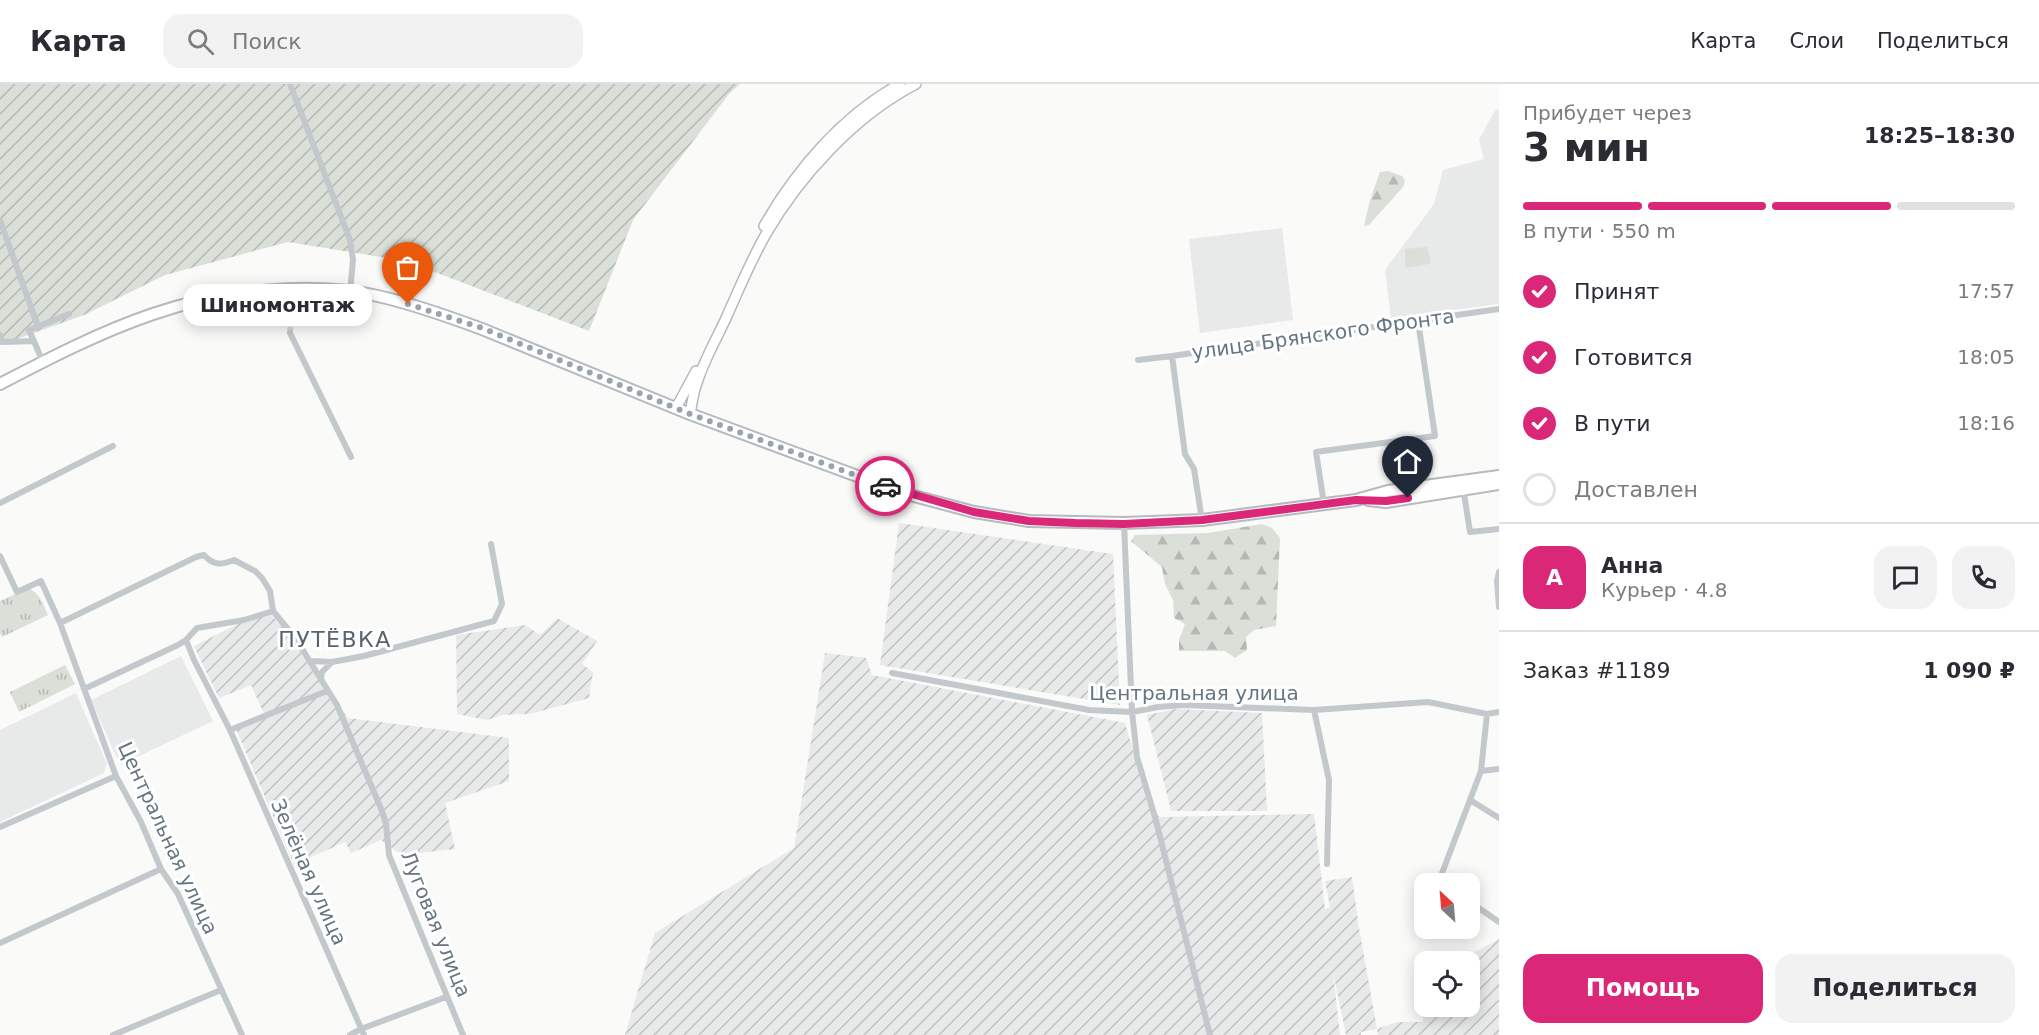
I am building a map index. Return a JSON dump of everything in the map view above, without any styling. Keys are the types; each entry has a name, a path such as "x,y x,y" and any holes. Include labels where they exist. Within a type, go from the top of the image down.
{"main road":[{"path":"676,408 694,375 746,261 773,210 803,169 828,141 869,104 900,84"},
{"path":"690,414 697,382 751,262 766,233 788,200 820,162 865,118 893,96 916,84"},
{"path":"0,384 43,362 154,314 209,300 278,290 350,292 408,304 482,328 690,414 903,493 963,510 1029,521 1124,524 1202,520 1356,500 1389,491 1499,484"},
{"path":"1463,485 1499,476"}],"street":[{"path":"290,84 350,240 353,260 350,292"},
{"path":"0,220 38,327"},
{"name":"улица Брянского Фронта","path":"1202,520 1194,469 1185,454 1172,356 1499,309"},
{"path":"43,362 29,330 69,314"},
{"path":"1324,504 1316,452 1435,436 1418,321"},
{"path":"290,333 351,457"},
{"path":"0,335 2,342 34,341"},
{"path":"1138,360 1172,356"},
{"path":"0,503 113,446"},
{"path":"1463,485 1470,532 1499,529"},
{"path":"1124,524 1132,712 1137,757 1155,817 1210,1035"},
{"path":"310,661 332,662 364,656 494,621 502,604 491,544"},
{"name":"Луговая улица","path":"60,623 204,555 215,564 234,560 255,571 262,578 270,591 273,610 310,661 337,705 386,824 389,855 462,1035"},
{"name":"Центральная улица","path":"0,556 17,592 41,581 60,623 116,776 141,822 161,869 178,894 242,1035"},
{"path":"1499,572 1497,581 1499,607"},
{"path":"84,689 124,672 186,640 197,627 244,620 273,610"},
{"name":"Зелёная улица","path":"186,640 230,730 362,1032"},
{"path":"321,680 322,672 332,662"},
{"name":"Центральная улица","path":"892,673 1089,710 1132,712 1184,705 1314,710 1428,702 1487,714 1499,712"},
{"path":"230,730 327,691"},
{"path":"1314,710 1329,780 1327,864"},
{"path":"1444,873 1481,771 1487,714"},
{"path":"1481,771 1499,769"},
{"path":"0,827 116,776"},
{"path":"1470,800 1499,818"},
{"path":"0,943 161,869"},
{"path":"1480,909 1499,922"},
{"path":"113,1035 221,990"},
{"path":"350,1035 446,997"}],"shaded area":[{"path":"1499,108 1499,304 1391,318 1385,270 1434,204 1443,170 1484,159 1479,140 1494,112"},
{"path":"1282,228 1293,320 1200,333 1189,239"},
{"path":"899,523 1113,554 1120,705 880,665"},
{"path":"266,610 291,635 348,718 509,738 509,781 445,803 455,849 402,855 381,840 351,853 345,842 294,865 236,729 265,716 251,685 219,698 194,646"},
{"path":"557,618 597,641 582,664 593,672 589,698 530,714 501,715 487,720 457,714 456,635 525,625 540,635"},
{"path":"825,653 866,658 872,675 1125,723 1152,813 1161,817 1314,814 1325,909 1330,907 1325,881 1352,877 1377,1029 1361,1032 1361,1035 1346,1035 1333,972 1340,1035 625,1035 655,933 794,848"},
{"path":"181,656 213,721 120,765 91,700"},
{"path":"76,693 107,764 104,773 0,822 0,730"},
{"path":"1175,709 1262,713 1267,811 1171,811 1147,715"},
{"path":"1499,939 1499,1035 1378,1035 1377,1029 1397,1022 1423,1022 1423,1017 1480,1017 1480,951 1476,951"}],"green space":[{"path":"0,84 740,84 729,94 633,220 589,331 406,261 288,242 165,275 84,315 0,345"},
{"path":"1388,171 1402,176 1405,181 1403,187 1369,225 1364,226 1380,172"},
{"path":"1427,247 1431,262 1429,264 1406,268 1405,249"},
{"path":"1262,524 1272,528 1280,538 1276,626 1254,630 1246,637 1247,650 1235,658 1225,651 1179,651 1179,640 1185,624 1174,618 1173,600 1165,584 1162,567 1131,541 1135,535 1208,533"},
{"path":"28,588 38,596 48,615 2,637 0,601"},
{"path":"65,665 75,684 19,712 10,692"}],"tunnel":[{"path":"290,333 294,290"}],"way so far":[{"path":"408,304 482,328 690,414 885,486"}],"place":[{"name":"Шиномонтаж","path":"408,304"}],"district":[{"name":"ПУТЁВКА","path":"335,639"}],"route":[{"path":"885,486 974,512 1029,521 1075,523 1124,524 1202,520 1356,500 1386,501 1408,498"}]}
